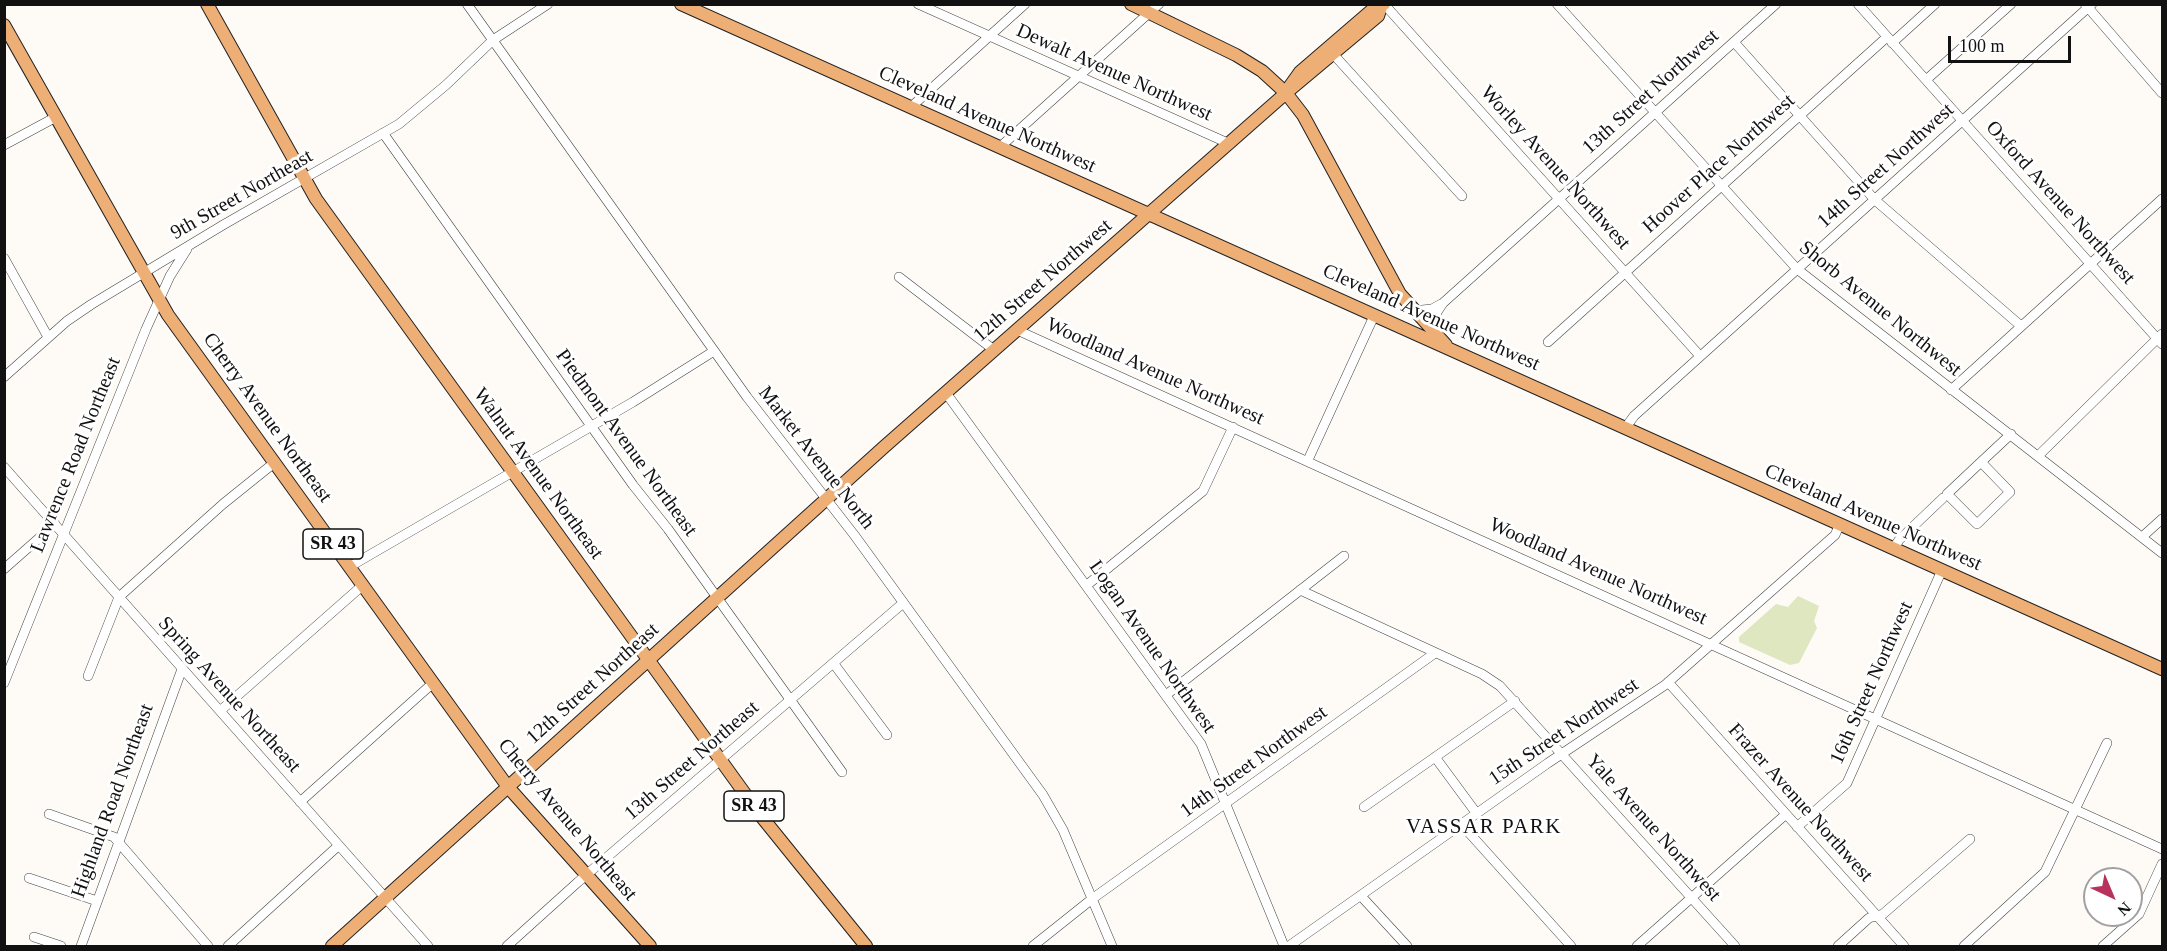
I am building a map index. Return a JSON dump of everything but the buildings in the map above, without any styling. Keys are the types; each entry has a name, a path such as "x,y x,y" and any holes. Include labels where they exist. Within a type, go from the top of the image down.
{"main road":[{"name":"Walnut Avenue Northeast","path":"207,4 303,180 647,661 786,849 866,946"},
{"name":"Cleveland Avenue Northwest","path":"681,4 1150,213 1430,342 1446,345 2161,667"},
{"path":"1131,4 1154,9 1246,60 1286,93 1303,115 1390,278 1412,311 1446,345"},
{"name":"12th Street Northwest","path":"826,499 1286,93 1378,16 1383,5"},
{"name":"12th Street Northwest","path":"1286,93 1300,72 1372,10 1383,5"},
{"name":"Cherry Avenue Northeast","path":"4,25 159,299 274,463 508,787 650,946"},
{"name":"12th Street Northeast","path":"332,946 826,499"}],"street":[{"name":"Market Avenue North","path":"467,4 747,397 826,499 1043,795 1063,830 1112,946"},
{"name":"9th Street Northeast","path":"4,376 77,314 191,244 383,133 430,100 492,40 548,4"},
{"name":"Dewalt Avenue Northwest","path":"918,4 1230,144"},
{"path":"911,107 1025,4"},
{"name":"Shorb Avenue Northwest","path":"1557,4 1721,188 1797,269 2163,553"},
{"name":"13th Street Northwest","path":"1412,311 1432,309 1443,303 1776,4"},
{"name":"Oxford Avenue Northwest","path":"1858,4 2090,264 2161,339"},
{"name":"Hoover Place Northwest","path":"1548,342 1800,116 1935,4"},
{"path":"1926,80 2011,4"},
{"name":"Worley Avenue Northwest","path":"1383,5 1700,356"},
{"path":"2088,6 2163,93"},
{"name":"14th Street Northwest","path":"1626,427 1634,416 2088,6"},
{"path":"1000,147 1154,9"},
{"path":"1734,42 1875,200 2021,326"},
{"path":"1334,55 1462,196"},
{"path":"4,145 56,117"},
{"name":"Piedmont Avenue Northeast","path":"383,133 591,426 842,772"},
{"path":"1951,390 2163,199"},
{"name":"Lawrence Road Northeast","path":"4,683 159,299 177,262 191,244"},
{"path":"4,258 48,337"},
{"path":"899,277 994,351"},
{"name":"13th Street Northwest","path":"1433,331 1437,312 1443,303"},
{"path":"1308,460 1374,316"},
{"name":"Woodland Avenue Northwest","path":"1017,330 2163,849"},
{"path":"2038,456 2161,339"},
{"path":"349,567 591,426 714,351"},
{"name":"Logan Avenue Northwest","path":"946,393 1201,744 1287,946"},
{"path":"1087,585 1203,491 1233,427"},
{"path":"1894,548 1899,540 2011,435"},
{"path":"1945,496 1977,524 2010,492 1981,462"},
{"path":"88,676 119,597 204,521 274,463"},
{"name":"Spring Avenue Northeast","path":"4,467 428,946"},
{"path":"2142,537 2163,519"},
{"path":"4,569 55,524"},
{"name":"15th Street Northwest","path":"1287,946 1668,682 1835,535 1840,524"},
{"path":"1166,695 1344,556"},
{"name":"16th Street Northwest","path":"1797,827 1847,783 1942,570"},
{"path":"220,711 363,585"},
{"name":"Yale Avenue Northwest","path":"1299,590 1492,679 1515,701 1735,946"},
{"name":"13th Street Northeast","path":"507,946 586,875 902,604"},
{"name":"14th Street Northwest","path":"1034,946 1092,899 1435,653"},
{"path":"834,664 887,735"},
{"name":"Highland Road Northeast","path":"81,946 182,669"},
{"name":"Frazer Avenue Northwest","path":"1668,682 1904,946"},
{"path":"300,802 434,683"},
{"path":"1364,807 1515,701"},
{"path":"1964,946 2046,872 2107,743"},
{"path":"1435,757 1477,814"},
{"path":"49,814 114,837 208,946"},
{"path":"1637,946 1785,815"},
{"path":"1462,825 1571,946"},
{"path":"1838,946 1869,918 1877,916 1970,838"},
{"path":"228,946 338,846"},
{"path":"2103,946 2139,914 2163,864"},
{"path":"29,878 96,901"},
{"path":"1361,896 1407,946"},
{"path":"34,937 61,946"}],"green space":[{"path":"1798,596 1819,606 1814,621 1817,628 1799,663 1790,665 1739,642 1739,637 1776,604 1788,607"}],"district":[{"name":"VASSAR PARK","path":"1484,827"}]}
